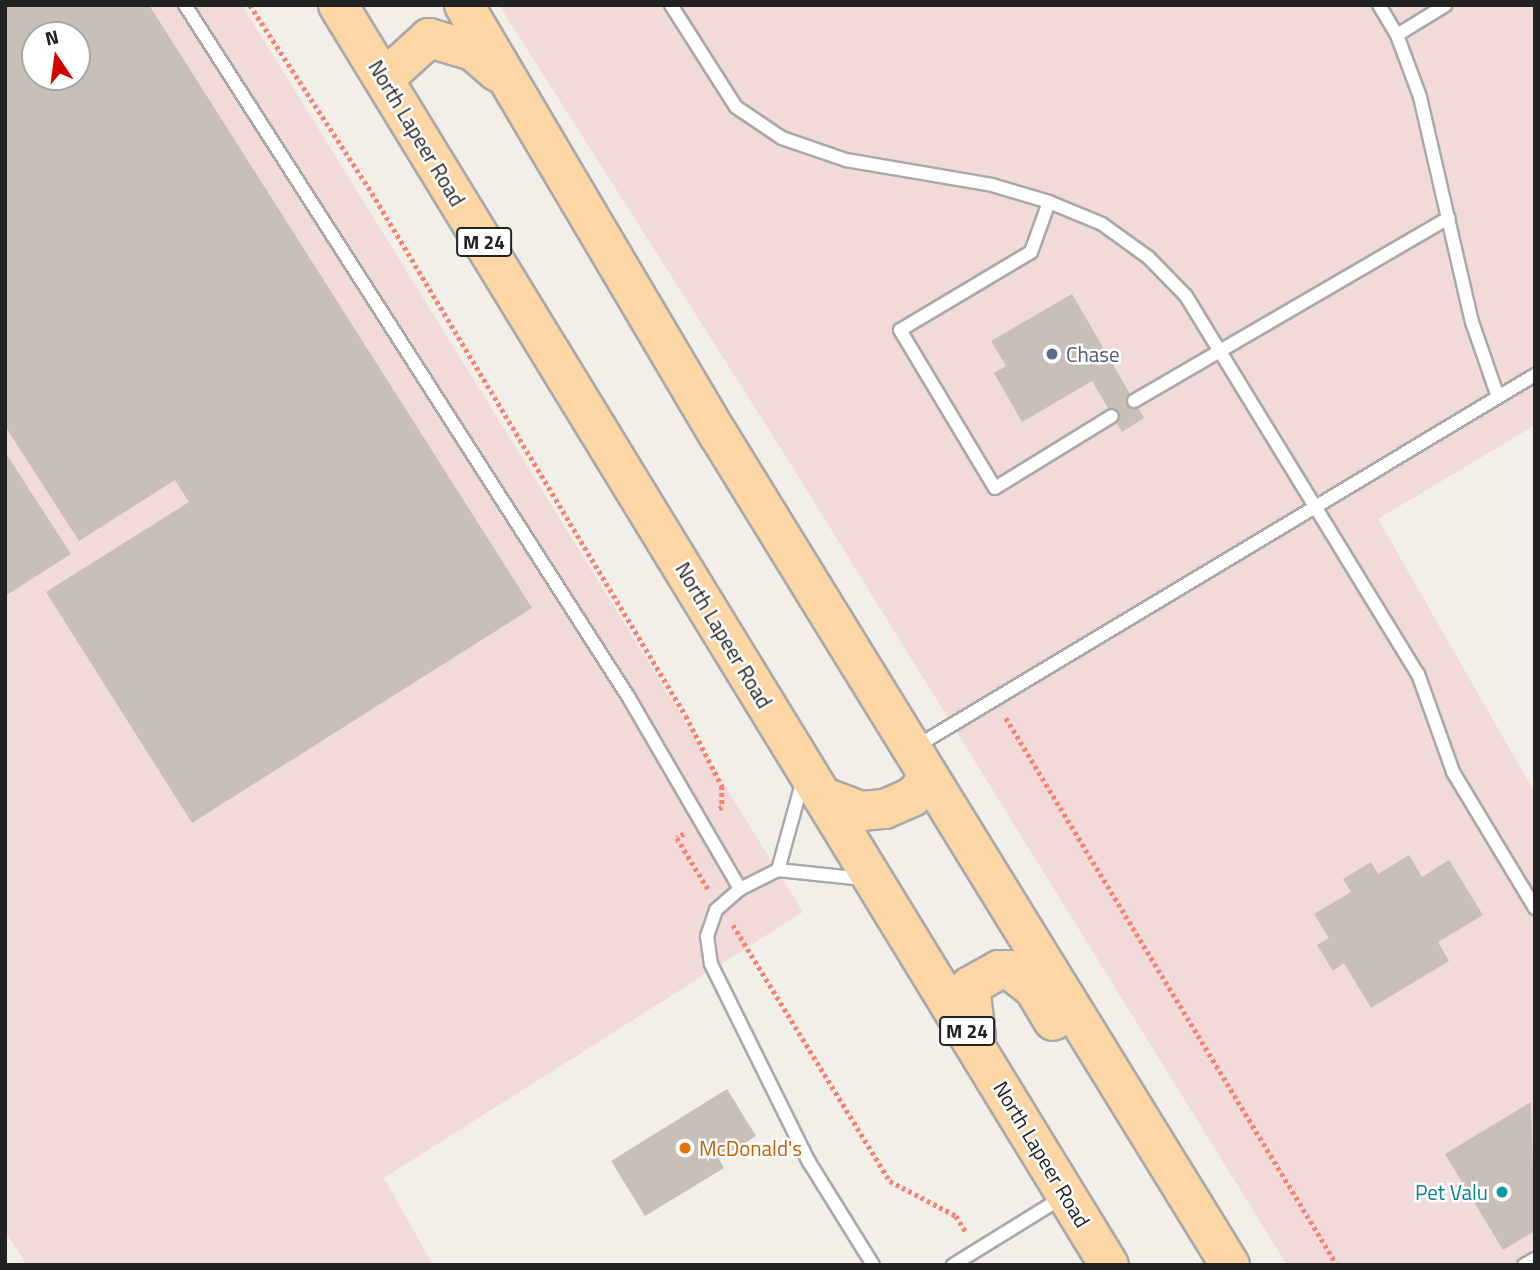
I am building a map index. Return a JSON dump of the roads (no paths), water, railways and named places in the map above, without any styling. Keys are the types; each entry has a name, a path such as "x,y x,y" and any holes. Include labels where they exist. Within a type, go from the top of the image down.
{"main road":[{"name":"North Lapeer Road","path":"338,5 1109,1265"},
{"path":"464,5 921,764 1230,1265"},
{"path":"384,79 429,37 473,51 509,83"},
{"path":"814,782 861,811 885,809 912,797 921,764"},
{"path":"978,1050 970,986 988,973 1010,970 1034,989 1202,1265"}],"lane":[{"path":"185,5 622,687 740,889"},
{"path":"671,5 736,107 782,138 846,160 992,185 1049,202 1102,224 1149,257 1186,296 1418,674 1453,772 1535,908"},
{"path":"1378,5 1397,35 1420,97 1472,322 1498,397"},
{"path":"1397,35 1446,5"},
{"path":"1049,202 1031,252 900,330 995,488 1112,416"},
{"path":"1134,401 1449,218"},
{"path":"921,764 995,699 1535,375"},
{"path":"778,870 814,782"},
{"path":"873,1265 809,1162 711,964 707,936 716,910 740,889 778,870 875,881"},
{"path":"953,1265 1066,1195"},
{"path":"1524,1265 1535,1259"}],"place":[{"name":"Chase","path":"1052,354"},
{"name":"McDonald's","path":"685,1148"},
{"name":"Pet Valu","path":"1502,1192"}]}
